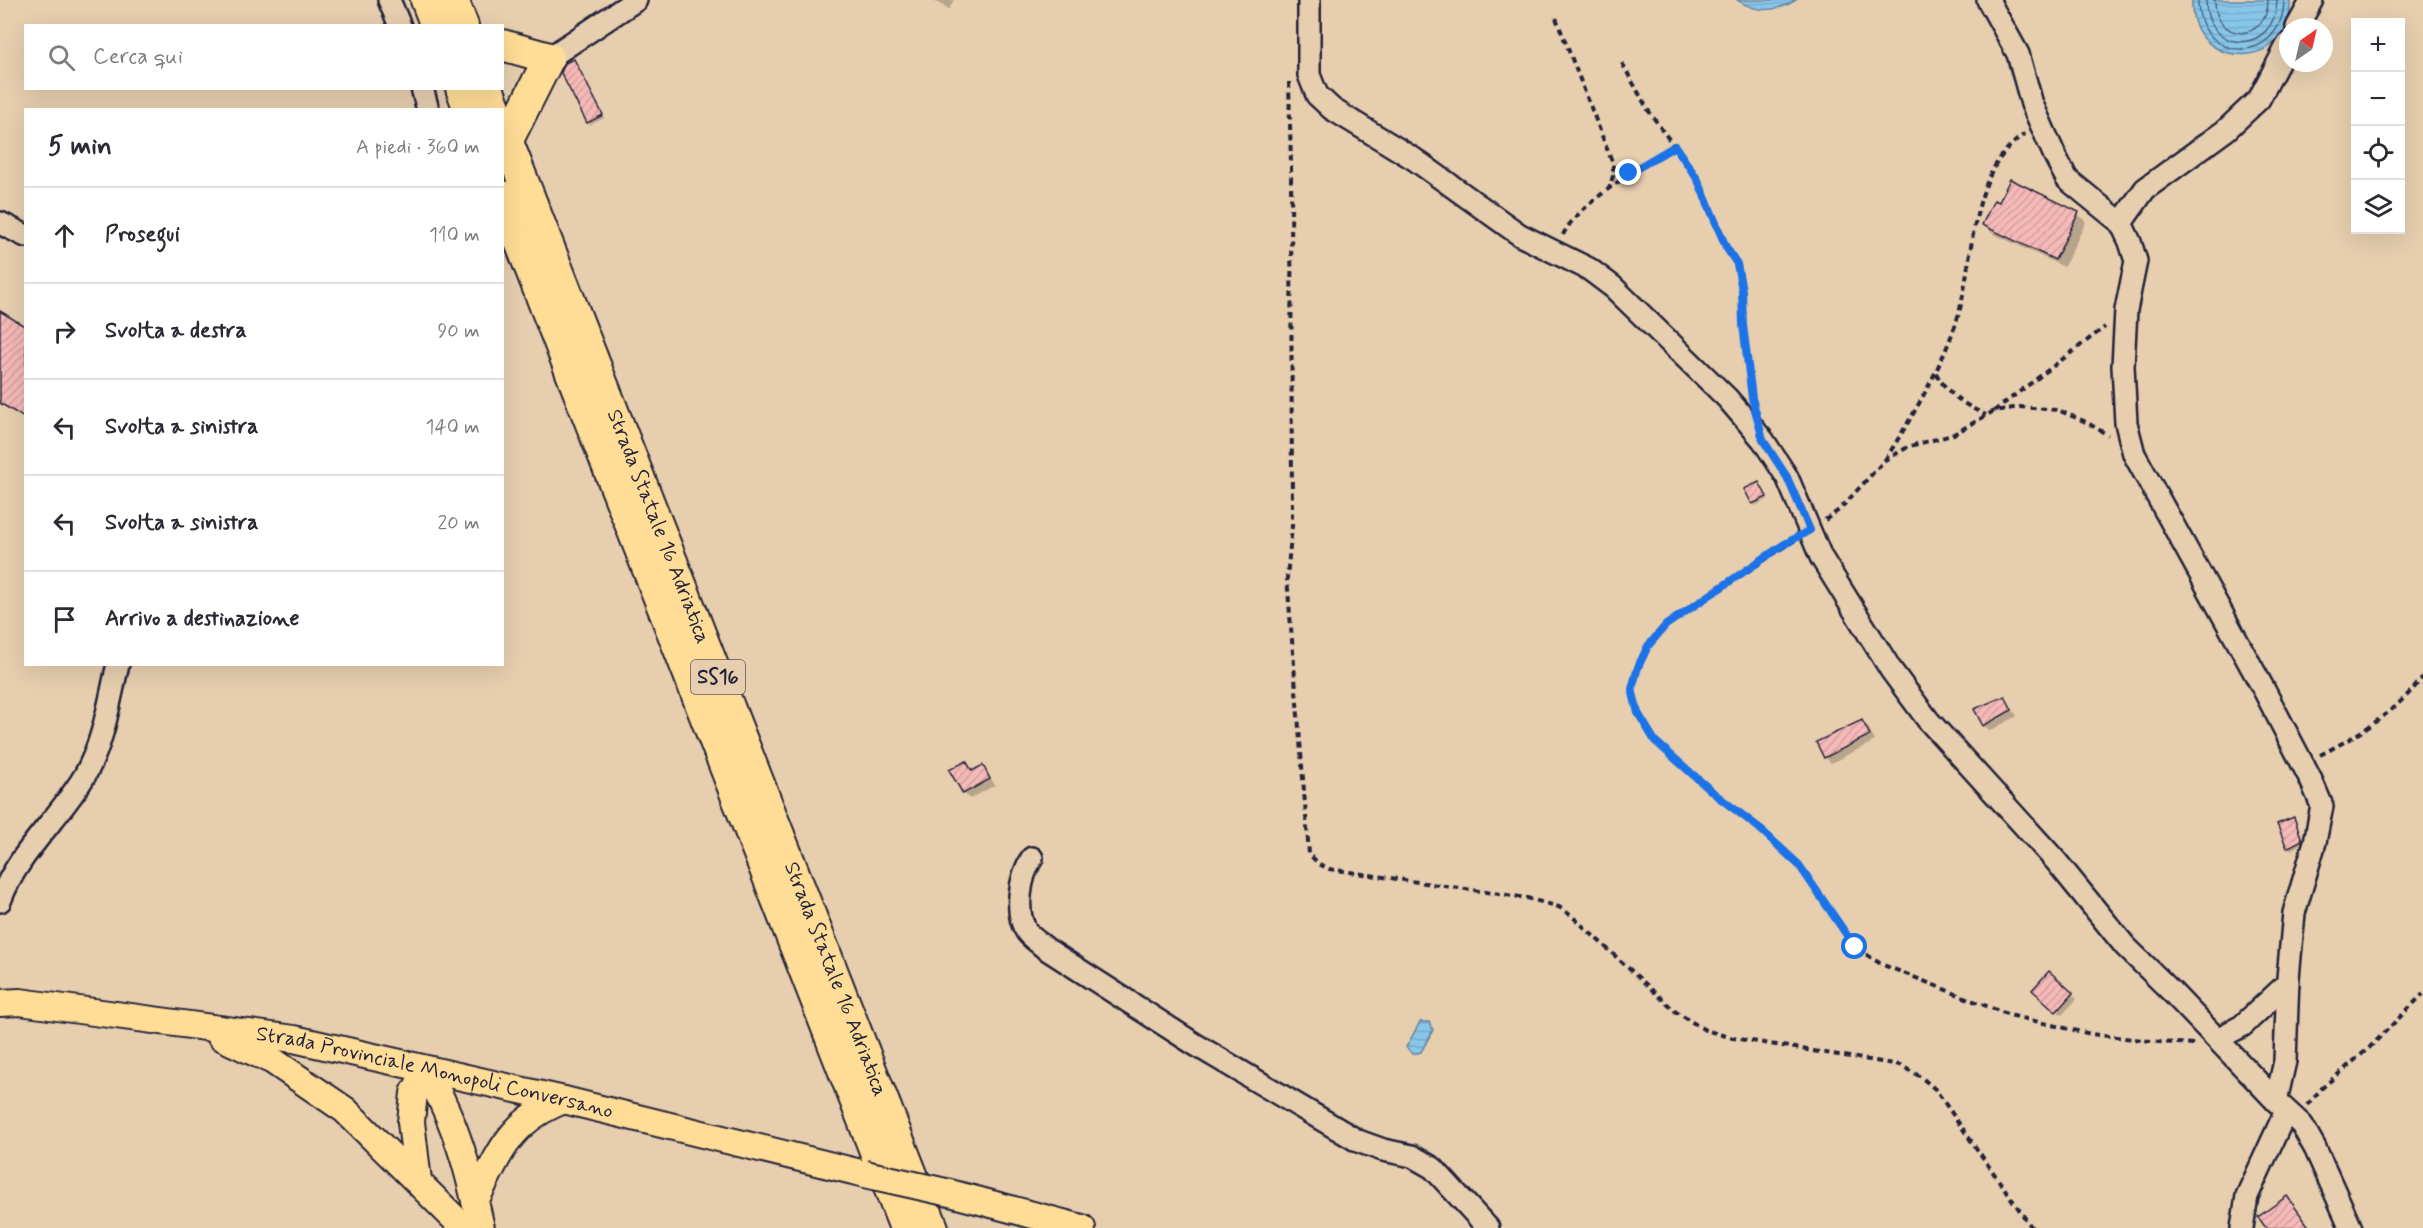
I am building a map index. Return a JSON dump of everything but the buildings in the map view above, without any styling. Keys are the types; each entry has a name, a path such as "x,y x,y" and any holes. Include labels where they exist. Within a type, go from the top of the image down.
{"highway":[{"path":"426,0 435,24"},
{"path":"453,0 462,24"},
{"path":"504,46 549,58 505,134"},
{"path":"462,90 468,108"},
{"path":"489,90 495,108"},
{"name":"Strada Statale 16 Adriatica","path":"505,134 933,1228"},
{"name":"Strada Statale 16 Adriatica","path":"504,201 905,1228"}],"main road":[{"name":"Strada Provinciale Monopoli Conversano","path":"0,1003 20,1002 294,1039 950,1193 1082,1228"},
{"path":"193,1025 273,1061 345,1110 464,1228"},
{"path":"418,1181 411,1122 414,1093 426,1071"},
{"path":"426,1071 443,1099 468,1171 481,1228"},
{"path":"475,1201 503,1145 525,1121 541,1109 564,1101"}],"street":[{"path":"389,0 399,24"},
{"path":"549,58 636,0"},
{"path":"1309,0 1309,75 1317,95 1332,109 1414,159 1520,235 1589,269 1613,287 1727,398 1763,440 1787,477 1821,557 1891,670 1928,720 2056,861 2125,946 2302,1125 2316,1148 2351,1228"},
{"path":"1988,0 2018,54 2032,104 2067,179 2121,223 2136,261 2126,306 2123,366 2126,423 2134,454 2262,686 2322,806 2315,842 2294,913 2288,983 2285,1110 2247,1196 2242,1228"},
{"path":"2302,18 2312,0"},
{"path":"2121,223 2145,189 2226,130 2259,99 2279,61"},
{"path":"423,90 427,108"},
{"path":"0,223 24,235"},
{"path":"0,901 24,857 84,776 100,744 118,666"},
{"path":"1032,858 1024,870 1019,904 1027,931 1045,948 1196,1045 1358,1141 1383,1150 1412,1156 1433,1168 1488,1228"},
{"path":"2223,1046 2288,983"}],"path":[{"path":"1556,18 1612,164 1613,176 1609,189"},
{"path":"1622,63 1648,110 1698,180 1726,247 1737,264 1742,290 1743,325 1752,398"},
{"path":"1288,73 1291,166 1292,526 1287,578 1309,854 1319,864 1329,869 1527,898 1559,907 1574,917 1676,1012 1705,1030 1733,1038 1900,1065 1921,1077 1935,1089 2032,1228"},
{"path":"2041,124 2017,140 2003,155 1988,178 1973,232 1966,284 1955,325 1922,400 1885,460 1839,510 1783,545 1666,625 1648,646 1638,667 1632,689 1638,713 1655,741 1716,795 1758,827 1799,865 1855,947 1881,964 2009,1015 2091,1034 2159,1042 2223,1046"},
{"path":"1556,252 1565,230 1580,213 1629,173 1675,146"},
{"path":"1885,460 1910,446 1952,435 1994,411 2090,339 2126,306"},
{"path":"1936,372 1941,383 1966,406 1986,416"},
{"path":"1994,411 2020,407 2058,410 2086,422 2134,454"},
{"path":"2303,764 2378,721 2423,677"},
{"path":"2285,1110 2322,1088 2369,1048 2423,994"}],"water":[{"path":"1737,0 1796,0 1774,9 1759,9"},
{"path":"2192,0 2290,0 2288,18 2279,18 2279,36 2276,41 2260,51 2241,54 2222,51 2206,41 2195,24"},
{"path":"1420,1022 1429,1022 1433,1030 1421,1052 1413,1054 1406,1047"}],"route":[{"path":"1629,173 1675,146 1698,180 1726,247 1737,264 1742,290 1743,325 1752,398 1763,440 1787,477 1810,530 1783,545 1666,625 1648,646 1638,667 1632,689 1638,713 1655,741 1716,795 1758,827 1799,865 1855,947"}]}
